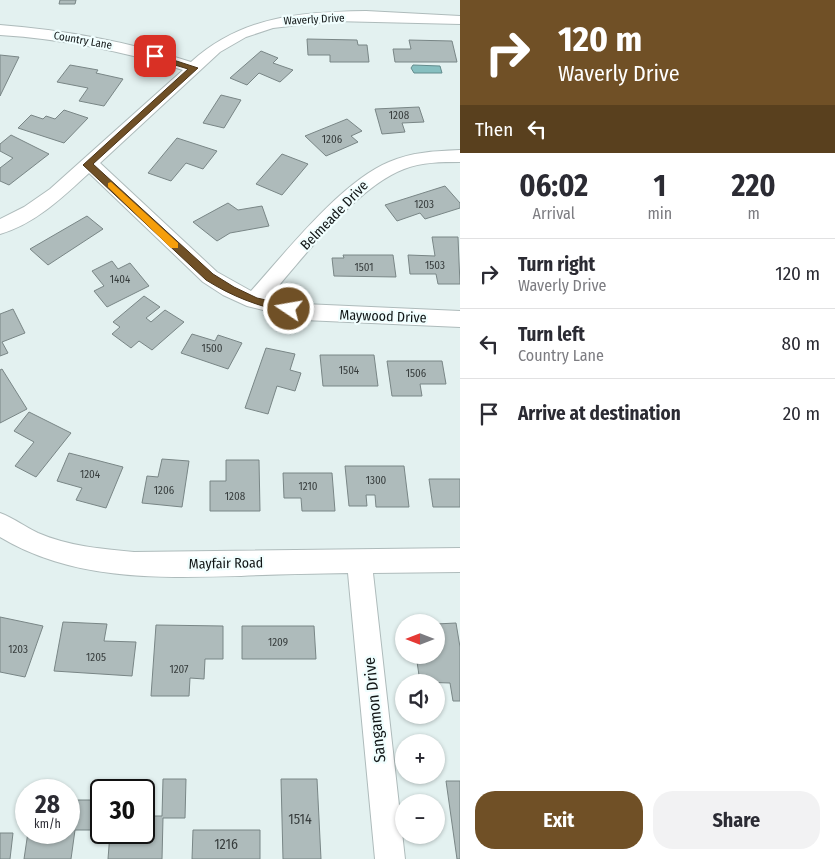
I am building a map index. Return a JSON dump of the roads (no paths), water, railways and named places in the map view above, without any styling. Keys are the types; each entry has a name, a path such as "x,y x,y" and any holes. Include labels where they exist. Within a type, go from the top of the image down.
{"street":[{"name":"Waverly Drive","path":"0,227 31,211 56,193 194,68 228,40 249,29 274,22 308,18 460,20"},
{"name":"Country Lane","path":"0,30 39,32 98,41 194,68"},
{"name":"Belmeade Drive","path":"254,301 368,179 404,161 423,157 460,156"},
{"name":"Maywood Drive","path":"87,165 93,167 210,277 230,290 254,301 274,307 325,314 460,319"},
{"name":"Mayfair Road","path":"0,524 35,545 67,555 102,562 184,564 460,560"},
{"name":"Sangamon Drive","path":"359,561 390,859"}],"water":[{"path":"413,65 440,66 442,73 414,73 411,68"}]}
